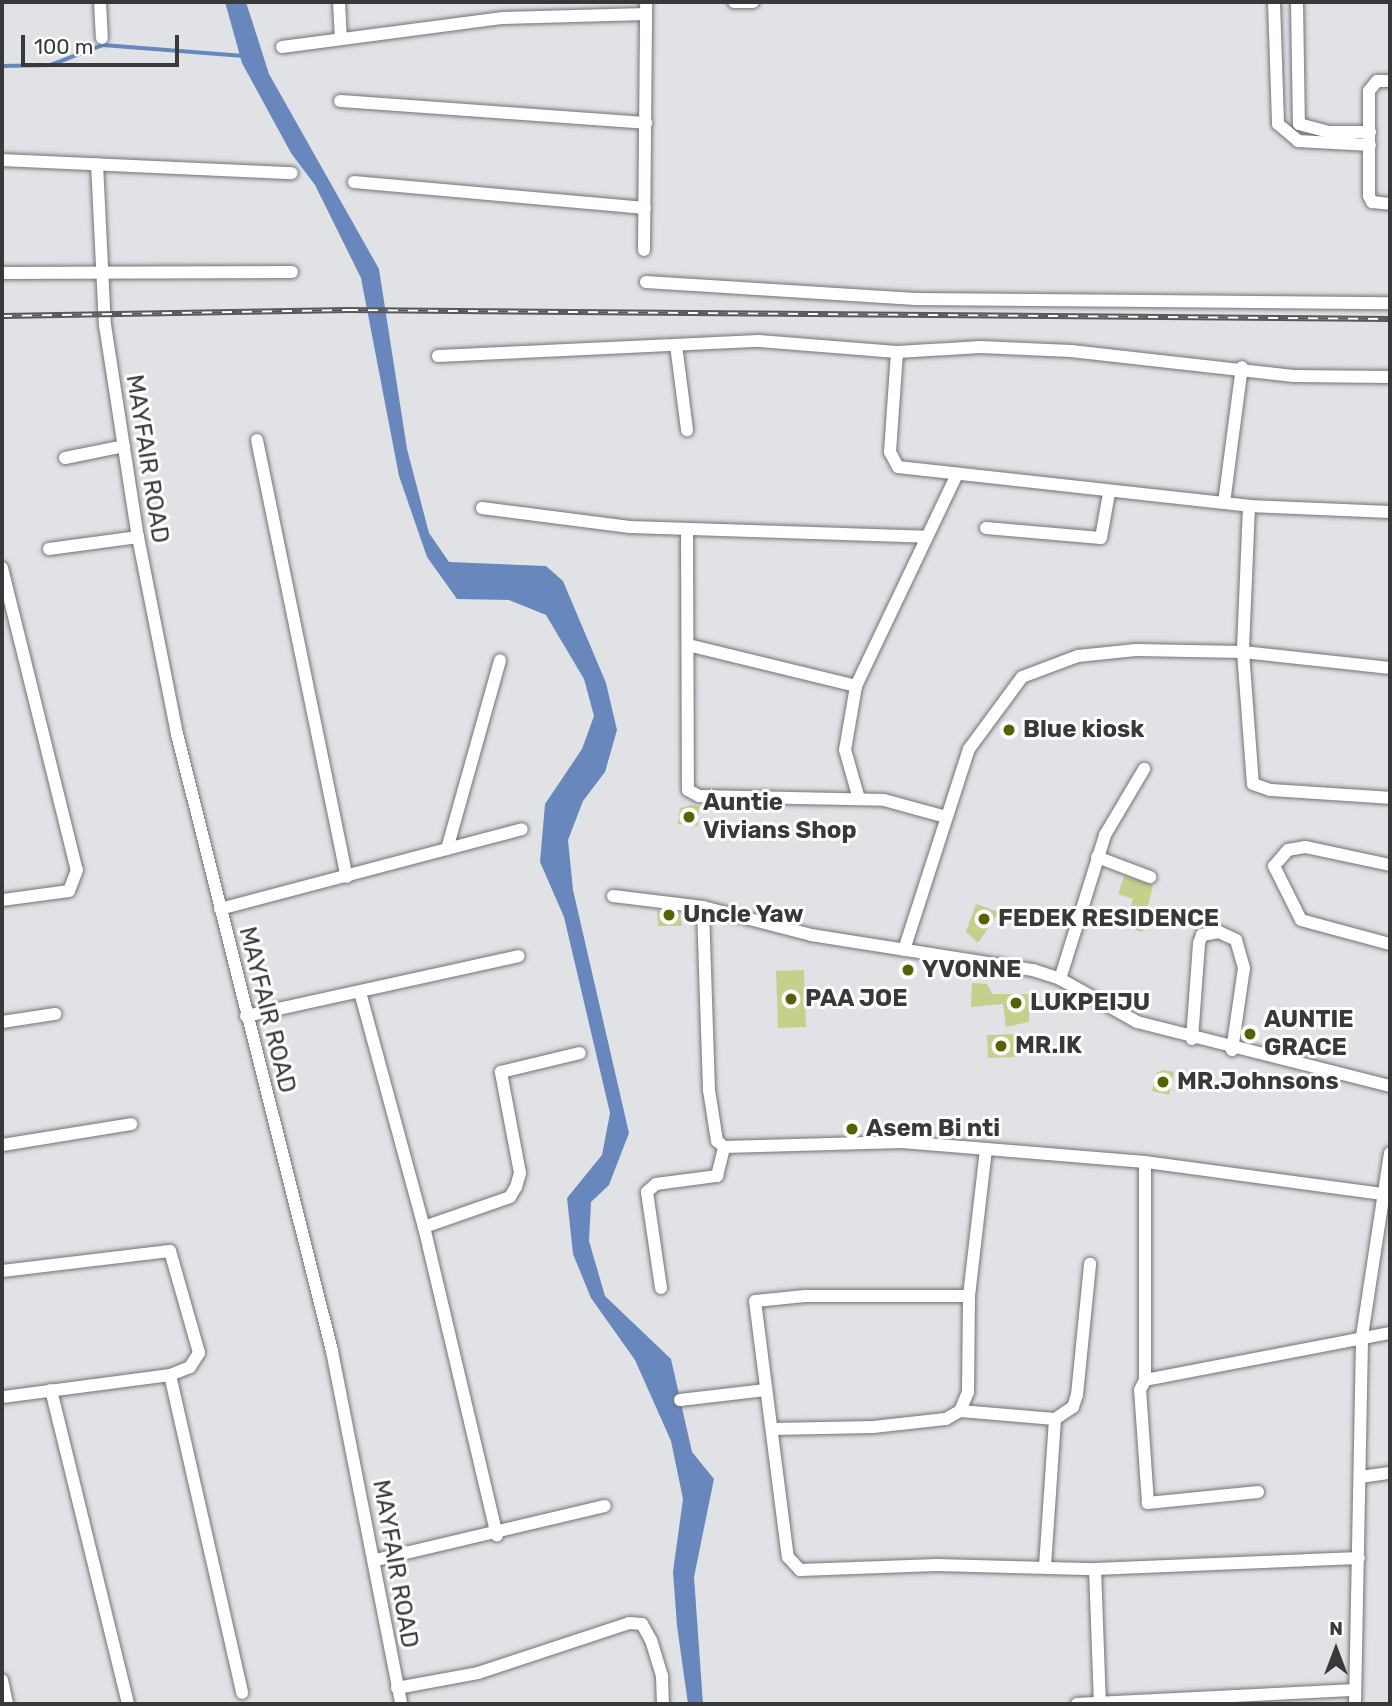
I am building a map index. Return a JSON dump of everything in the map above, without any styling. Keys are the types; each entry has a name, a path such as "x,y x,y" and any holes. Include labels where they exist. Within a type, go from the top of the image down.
{"street":[{"path":"100,2 102,38"},
{"path":"339,2 341,38"},
{"path":"734,2 753,2"},
{"path":"1274,2 1278,124 1298,141 1370,139"},
{"path":"1297,2 1299,124 1370,139"},
{"path":"282,47 503,18 646,8 644,250"},
{"path":"1390,81 1370,85 1369,196 1372,202 1390,204"},
{"path":"340,101 646,123"},
{"path":"2,160 292,173"},
{"name":"MAYFAIR ROAD","path":"97,164 105,325 138,537 220,909 332,1351 376,1560 401,1704"},
{"path":"354,182 645,208"},
{"path":"2,273 292,272"},
{"path":"646,282 915,299 1390,303"},
{"path":"438,356 759,341 897,352 980,346 1242,367 1294,376 1390,377"},
{"path":"676,345 687,430"},
{"path":"897,352 892,463 957,474 1249,506 1390,512"},
{"path":"1224,503 1242,367"},
{"path":"257,440 346,877"},
{"path":"65,458 124,446"},
{"path":"859,799 845,750 856,686 957,474"},
{"path":"986,528 1101,538 1109,492"},
{"path":"1249,506 1243,652 1253,784 1270,790 1390,798"},
{"path":"482,508 687,529 927,537"},
{"path":"687,529 688,790 699,796 884,800 946,817"},
{"path":"49,549 138,537"},
{"path":"2,568 77,879 69,891 2,900"},
{"path":"688,645 856,686"},
{"path":"904,950 969,750 1023,677 1078,656 1243,652 1390,668"},
{"path":"447,849 500,660"},
{"path":"1060,979 1097,857 1144,769"},
{"path":"220,909 522,830"},
{"path":"1390,865 1305,847 1288,850 1274,866 1301,920 1390,944"},
{"path":"1097,857 1150,877"},
{"path":"613,896 703,907 811,935 1060,979 1137,1023 1232,1050 1390,1086"},
{"path":"703,907 709,1090 717,1140 724,1147 902,1142 1145,1162 1382,1194"},
{"path":"1192,1039 1199,943 1202,935 1219,932 1236,940 1244,968 1232,1050"},
{"path":"246,1016 518,956"},
{"path":"360,992 424,1227 497,1535"},
{"path":"2,1022 55,1014"},
{"path":"424,1227 510,1197 516,1186 520,1173 501,1072 580,1053"},
{"path":"2,1145 131,1124"},
{"path":"660,1288 648,1192 656,1184 718,1176 724,1147"},
{"path":"960,1411 968,1392 969,1296 986,1150"},
{"path":"1355,1704 1362,1336 1390,1153"},
{"path":"1145,1162 1145,1380 1140,1390 1148,1503 1258,1492"},
{"path":"2,1271 170,1251 199,1353 190,1367 170,1375 2,1397"},
{"path":"772,1429 873,1427 946,1419 960,1411 982,1410 1055,1419 1073,1407 1077,1395 1090,1264"},
{"path":"969,1296 804,1296 755,1301 788,1557 800,1570 1045,1566 1095,1569 1359,1558"},
{"path":"1145,1380 1362,1336 1390,1333"},
{"path":"170,1375 242,1693"},
{"path":"51,1390 128,1704"},
{"path":"680,1401 765,1390"},
{"path":"968,1392 982,1410"},
{"path":"1045,1566 1055,1419"},
{"path":"1360,1477 1390,1474"},
{"path":"376,1560 497,1535 605,1506"},
{"path":"1095,1569 1100,1703"},
{"path":"397,1688 478,1673 629,1623 642,1624 651,1640 663,1704"},
{"path":"2,1680 7,1704"},
{"path":"1077,1704 1216,1701 1355,1690"}],"water":[{"path":"225,2 246,2 269,74 379,269 407,449 429,533 449,562 546,566 563,581 606,683 617,730 605,772 583,801 568,840 573,890 629,1133 609,1185 591,1202 589,1241 605,1296 671,1359 692,1452 714,1479 694,1577 703,1704 688,1704 677,1626 673,1572 683,1499 671,1441 635,1360 591,1298 573,1254 567,1198 602,1155 610,1113 564,917 540,862 545,804 582,749 594,716 584,679 546,615 509,600 457,599 427,557 399,476 361,278 315,185 291,153 242,63"}],"building":[{"name":"Auntie Vivians Shop","path":"699,806 698,826 678,824 680,808"},
{"path":"1124,876 1153,885 1142,932 1124,925 1133,899 1118,894"},
{"name":"FEDEK RESIDENCE","path":"976,904 999,912 978,943 966,932"},
{"name":"Uncle Yaw","path":"657,910 680,913 682,926 658,926"},
{"name":"PAA JOE","path":"804,970 806,1027 778,1028 776,971"},
{"path":"972,983 987,984 992,994 1030,994 1029,1022 1006,1027 1003,1004 971,1007"},
{"name":"MR.IK","path":"1014,1034 1015,1057 988,1058 987,1035"},
{"name":"MR.Johnsons","path":"1157,1072 1174,1072 1169,1095 1152,1091"}],"waterway":[{"path":"2,66 51,65 103,45 244,56"}],"railway":[{"path":"2,316 348,310 1390,319"}],"place":[{"name":"Blue kiosk","path":"1009,730"},
{"name":"Auntie Vivians Shop","path":"689,817"},
{"name":"Uncle Yaw","path":"669,915"},
{"name":"FEDEK RESIDENCE","path":"984,919"},
{"name":"YVONNE","path":"908,970"},
{"name":"PAA JOE","path":"791,999"},
{"name":"LUKPEIJU","path":"1016,1003"},
{"name":"AUNTIE GRACE","path":"1250,1034"},
{"name":"MR.IK","path":"1001,1046"},
{"name":"MR.Johnsons","path":"1163,1082"},
{"name":"Asem Bi nti","path":"852,1129"}]}
